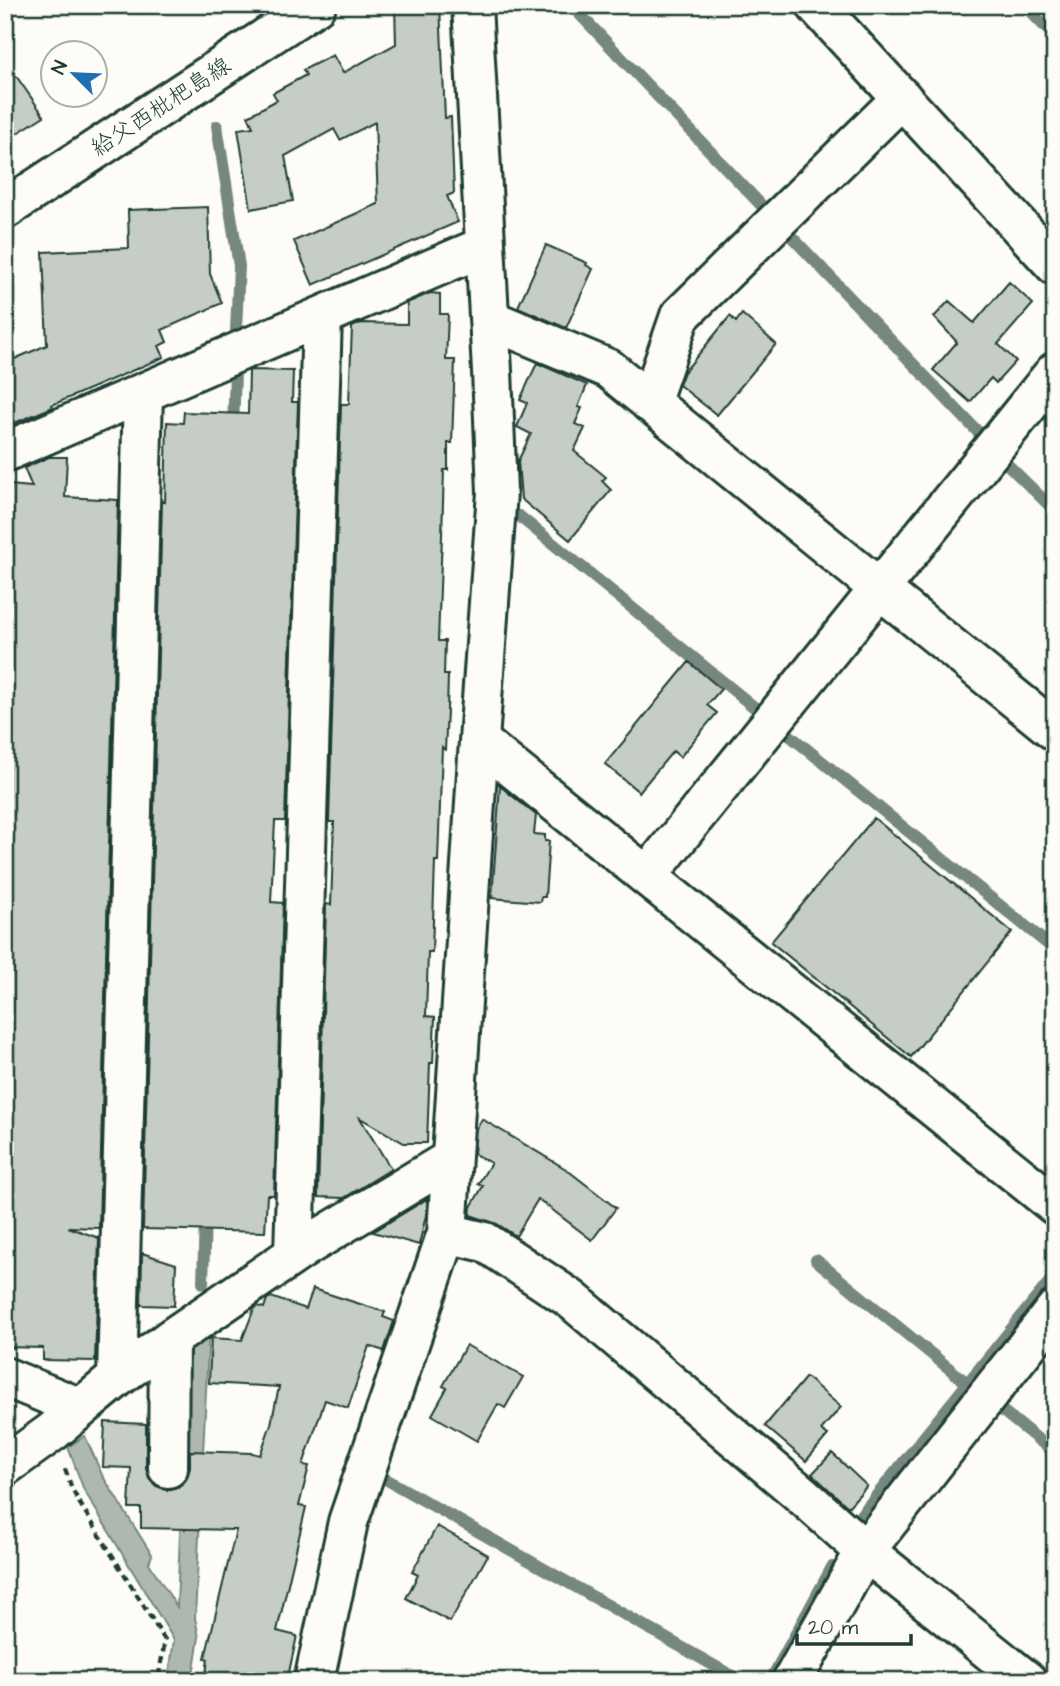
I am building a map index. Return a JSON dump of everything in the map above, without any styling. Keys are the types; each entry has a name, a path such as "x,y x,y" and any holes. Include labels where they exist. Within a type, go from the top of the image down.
{"street":[{"name":"給父西枇杷島線","path":"5,209 316,5"},
{"path":"314,1681 348,1522 447,1233 497,492 472,5"},
{"path":"816,5 1055,265"},
{"path":"650,403 680,316 902,98"},
{"path":"5,452 485,246"},
{"path":"294,1254 322,316"},
{"path":"489,318 609,369 1055,732"},
{"path":"647,876 1055,372"},
{"path":"117,1378 143,393"},
{"path":"479,741 1055,1205"},
{"path":"5,1466 52,1432 117,1378 294,1254 452,1159"},
{"path":"447,1233 485,1242 571,1298 865,1551 1027,1681"},
{"path":"792,1681 865,1551 1055,1310"},
{"path":"168,1468 169,1340"},
{"path":"5,1377 81,1408"}],"path":[{"path":"52,1432 75,1496 165,1640 158,1681"}],"shaded area":[{"path":"209,1329 195,1618 199,1637 192,1681 168,1681 174,1640 84,1490 68,1447 85,1436 102,1475 152,1555 149,1563 177,1607 188,1340"}],"building":[{"path":"395,5 440,5 445,118 451,117 454,193 447,196 458,222 313,285 294,241 378,204 375,122 340,140 334,129 285,156 293,201 251,209 238,129 253,127 248,116 277,100 273,93 306,75 303,70 333,55 343,73 396,44"},
{"path":"5,60 44,116 5,141"},
{"path":"208,207 210,274 222,303 162,330 167,342 159,346 164,357 5,427 5,363 47,345 43,252 129,248 128,210"},
{"path":"546,245 587,263 586,265 593,269 566,328 518,307"},
{"path":"1009,282 1033,304 998,344 1016,361 996,383 991,378 970,402 933,370 957,342 934,317 949,301 974,323"},
{"path":"430,293 440,294 440,314 448,314 446,360 455,360 452,443 448,443 448,470 444,470 438,641 445,641 444,675 448,675 445,750 442,747 438,861 435,861 432,952 428,952 426,1016 435,1017 427,1143 404,1143 360,1118 391,1169 344,1198 318,1197 326,904 331,905 334,822 329,822 341,404 349,404 352,327 361,323 407,324 407,303"},
{"path":"742,314 776,344 717,415 679,385 684,372 730,316 736,322"},
{"path":"537,363 587,385 578,407 582,408 575,424 585,428 574,451 606,477 602,481 611,490 570,540 521,499 518,461 531,434 517,427 527,403 520,400"},
{"path":"251,370 293,371 292,402 298,402 285,821 275,821 271,902 283,903 274,1195 267,1195 265,1232 143,1229 162,501 165,502 167,422 183,423 184,412 248,414"},
{"path":"49,457 67,457 65,497 118,500 99,1228 68,1227 99,1238 95,1361 43,1360 43,1348 5,1347 5,637 10,638 12,575 5,574 7,496 10,485 32,487 24,468"},
{"path":"689,662 721,689 707,705 717,713 680,757 673,751 639,792 605,764"},
{"path":"500,786 536,815 534,834 545,835 545,841 549,841 545,897 541,897 540,902 492,898"},
{"path":"874,818 1012,932 911,1057 771,942"},
{"path":"482,1119 566,1169 616,1208 592,1240 538,1199 516,1236 497,1224 470,1215 471,1207 483,1186 478,1184 491,1163 474,1154 476,1129"},
{"path":"427,1199 419,1245 373,1232"},
{"path":"142,1253 176,1264 174,1306 141,1305"},
{"path":"313,1289 385,1312 383,1317 394,1321 384,1351 369,1346 348,1408 325,1400 303,1465 309,1466 299,1506 306,1507 277,1631 297,1636 287,1681 210,1681 210,1674 206,1674 208,1659 205,1658 236,1530 141,1528 141,1508 129,1508 131,1468 103,1467 105,1422 146,1424 146,1468 149,1478 156,1486 167,1490 178,1487 186,1480 190,1468 190,1451 260,1455 271,1424 279,1387 209,1383 211,1338 242,1340 254,1309 258,1306 264,1308 267,1299 271,1297 306,1309"},
{"path":"466,1345 523,1377 505,1408 498,1404 477,1441 432,1415 447,1388 443,1386"},
{"path":"806,1377 841,1407 821,1430 828,1435 806,1461 765,1426"},
{"path":"832,1453 867,1486 848,1507 812,1474"},
{"path":"437,1526 488,1555 450,1622 406,1598 418,1575 412,1572"}],"waterway":[{"path":"571,5 763,207"},
{"path":"1024,5 1055,37"},
{"path":"217,126 239,266 236,330"},
{"path":"792,237 979,433"},
{"path":"233,428 235,373"},
{"path":"1006,463 1055,511"},
{"path":"519,516 754,707"},
{"path":"788,734 1055,950"},
{"path":"203,1283 205,1216"},
{"path":"816,1260 967,1383"},
{"path":"860,1516 1055,1275"},
{"path":"994,1404 1055,1453"},
{"path":"384,1478 741,1681"},
{"path":"770,1681 832,1567"}]}
